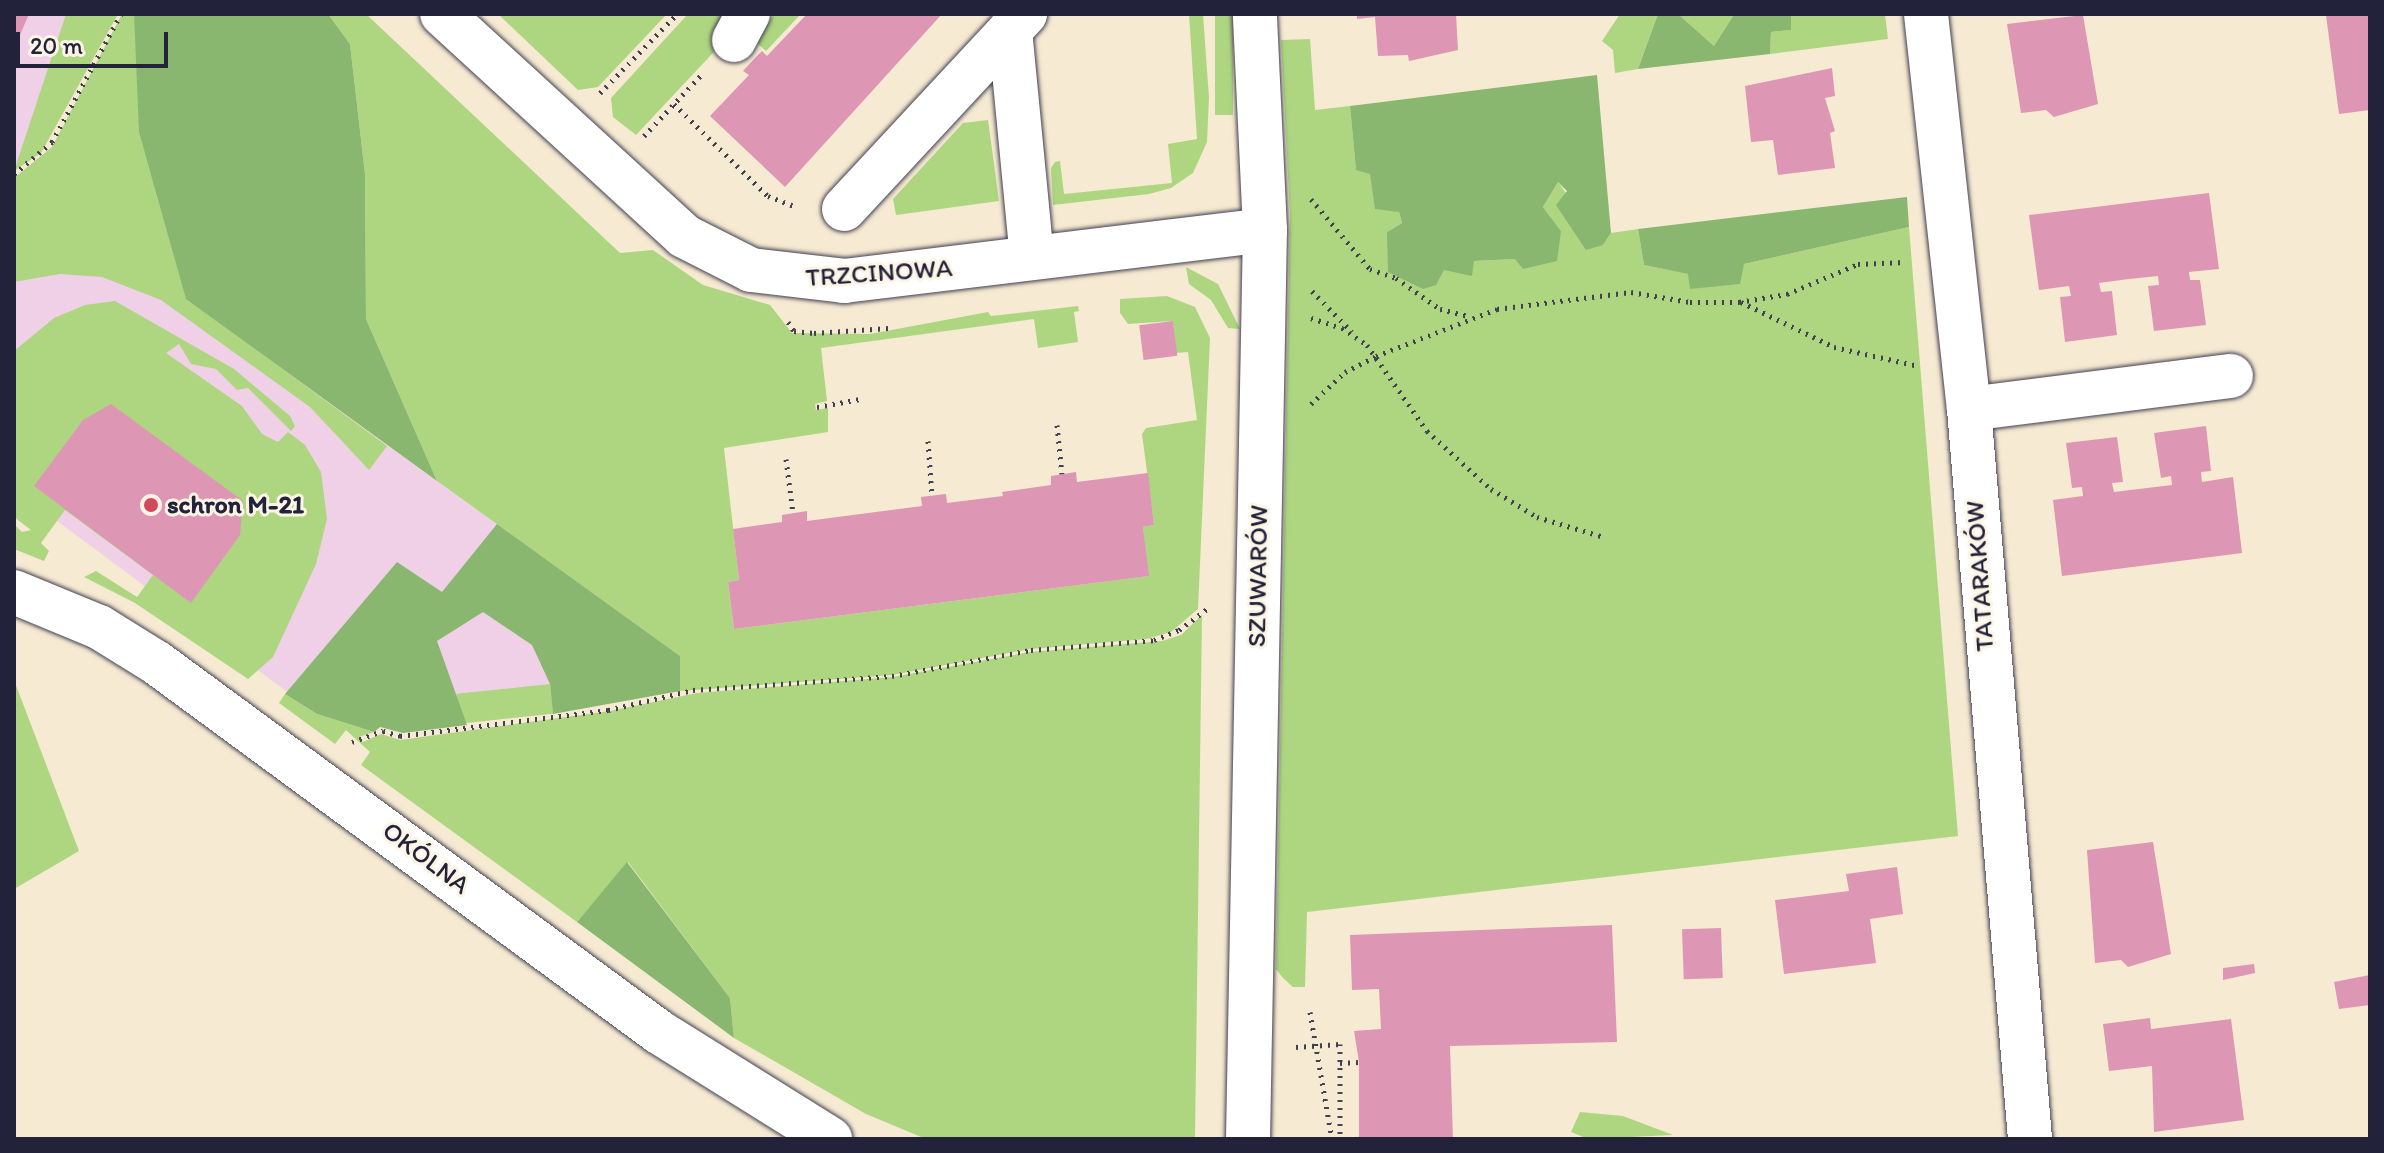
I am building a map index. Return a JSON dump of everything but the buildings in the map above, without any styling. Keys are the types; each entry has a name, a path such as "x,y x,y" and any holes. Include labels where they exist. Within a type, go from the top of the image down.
{"street":[{"name":"TRZCINOWA","path":"442,14 569,126 684,236 751,270 844,281 1265,230"},
{"name":"SZUWARÓW","path":"1248,1139 1265,230 1255,14"},
{"name":"TATARAKÓW","path":"1926,14 1969,409 2030,1139"},
{"path":"844,209 1017,22"},
{"path":"1017,22 1032,258"},
{"path":"1969,409 2231,376"},
{"name":"OKÓLNA","path":"14,592 99,627 157,663 659,1032 830,1139"}],"path":[{"path":"14,174 52,142 121,14"},
{"path":"569,126 677,14"},
{"path":"650,130 741,27"},
{"path":"674,104 768,196 802,208 837,200 844,209"},
{"path":"1262,161 1309,197 1370,269 1396,278 1440,309 1473,316"},
{"path":"1308,408 1345,372 1473,316 1631,292 1690,302 1739,302 1787,294 1858,264 1883,259 1918,263"},
{"path":"1739,302 1834,347 1928,365"},
{"path":"1262,307 1342,328 1376,356 1427,431 1491,489 1537,517 1601,536"},
{"path":"817,407 860,399"},
{"path":"1057,425 1062,474"},
{"path":"928,441 932,496"},
{"path":"786,459 793,513"},
{"path":"352,742 383,731 400,736 608,710 693,690 892,676 1031,650 1154,640 1188,624 1213,604"},
{"path":"1310,1012 1332,1139"},
{"path":"1248,1047 1340,1044 1340,1139"},
{"path":"1340,1063 1359,1062"}],"shaded area":[{"path":"14,14 66,14 19,167 14,167"},
{"path":"49,201 693,666 317,714 14,489 14,204"}],"green space":[{"path":"66,14 118,14 41,153 14,171"},
{"path":"122,14 134,14 186,298 387,446 369,470 310,407 161,300 102,277 60,274 14,282 14,178 52,147"},
{"path":"134,14 328,14 350,44 365,174 366,319 437,481 186,299 139,132"},
{"path":"328,14 366,14 620,253 653,250 703,285 770,305 792,333 870,334 988,312 991,316 1078,306 1079,311 1074,312 1078,342 1038,348 1034,319 821,348 827,401 815,404 816,410 828,408 828,432 724,448 739,580 728,582 734,629 1148,576 1143,527 1154,525 1142,434 1146,428 1197,420 1188,352 1176,353 1173,321 1128,324 1120,313 1120,299 1167,296 1195,307 1210,338 1198,609 1171,632 1146,639 1030,649 892,675 680,691 680,656 437,481 366,319 365,174 350,44"},
{"path":"498,14 667,14 598,87 578,90"},
{"path":"688,14 732,14 726,39 636,135 613,117 611,98"},
{"path":"775,14 801,14 766,51 753,40"},
{"path":"1189,14 1203,14 1209,98 1207,142 1193,173 1171,188 1149,194 1053,205 1051,168 1060,161 1064,194 1172,183 1168,144 1197,139"},
{"path":"1215,14 1233,14 1233,115 1215,115"},
{"path":"1620,14 1658,14 1638,69 1615,73 1613,50 1602,41"},
{"path":"1658,14 1678,14 1714,46 1733,16 1791,14 1791,30 1771,32 1770,54 1638,69"},
{"path":"1678,14 1770,14 1733,16 1714,46"},
{"path":"1791,14 1885,14 1888,39 1770,54 1771,32 1791,30"},
{"path":"1310,39 1315,110 1350,106 1356,169 1370,173 1399,212 1402,223 1387,232 1443,270 1473,261 1515,259 1561,231 1543,207 1558,182 1603,245 1611,233 1638,229 1644,265 1689,274 1691,289 1744,264 1909,227 1958,836 1307,912 1305,987 1293,987 1283,978 1276,969 1290,215 1281,40"},
{"path":"1597,75 1611,233 1603,245 1586,250 1556,205 1567,191 1558,182 1543,207 1561,231 1557,261 1523,269 1515,259 1474,261 1472,276 1444,270 1436,285 1423,289 1388,272 1387,232 1402,223 1399,212 1375,209 1370,174 1356,170 1350,106"},
{"path":"988,120 999,201 896,215 893,199 963,123"},
{"path":"1907,197 1909,227 1744,264 1740,284 1690,289 1688,274 1644,265 1638,229"},
{"path":"1186,267 1218,284 1240,329 1228,328 1211,300 1189,284"},
{"path":"115,301 234,369 290,416 295,426 291,431 248,388 237,390 216,369 191,364 179,344 166,353 242,406 262,434 278,442 288,432 305,445 321,472 327,519 316,564 273,657 248,679 135,603 84,577 96,571 137,597 153,575 65,510 41,543 49,551 44,561 14,549 14,524 22,532 31,530 14,517 14,351 54,318 85,305"},
{"path":"497,524 680,656 680,691 553,714 550,684 532,645 483,612 437,641 467,725 403,733 380,727 374,732 317,714 285,694 397,562 442,592"},
{"path":"1202,615 1195,1139 926,1139 866,1114 734,1038 730,998 628,862 577,922 361,765 370,752 346,730 335,744 279,703 285,694 317,714 374,732 359,737 363,742 381,734 400,740 610,711 697,693 892,677 1030,652 1162,641 1181,635"},
{"path":"14,680 79,851 14,889"},
{"path":"550,684 553,714 460,724 457,694"},
{"path":"627,862 730,998 734,1038 577,922"},
{"path":"1580,1112 1623,1116 1673,1135 1588,1139 1571,1132"}],"place":[{"name":"schron M-21","path":"151,505"}]}
